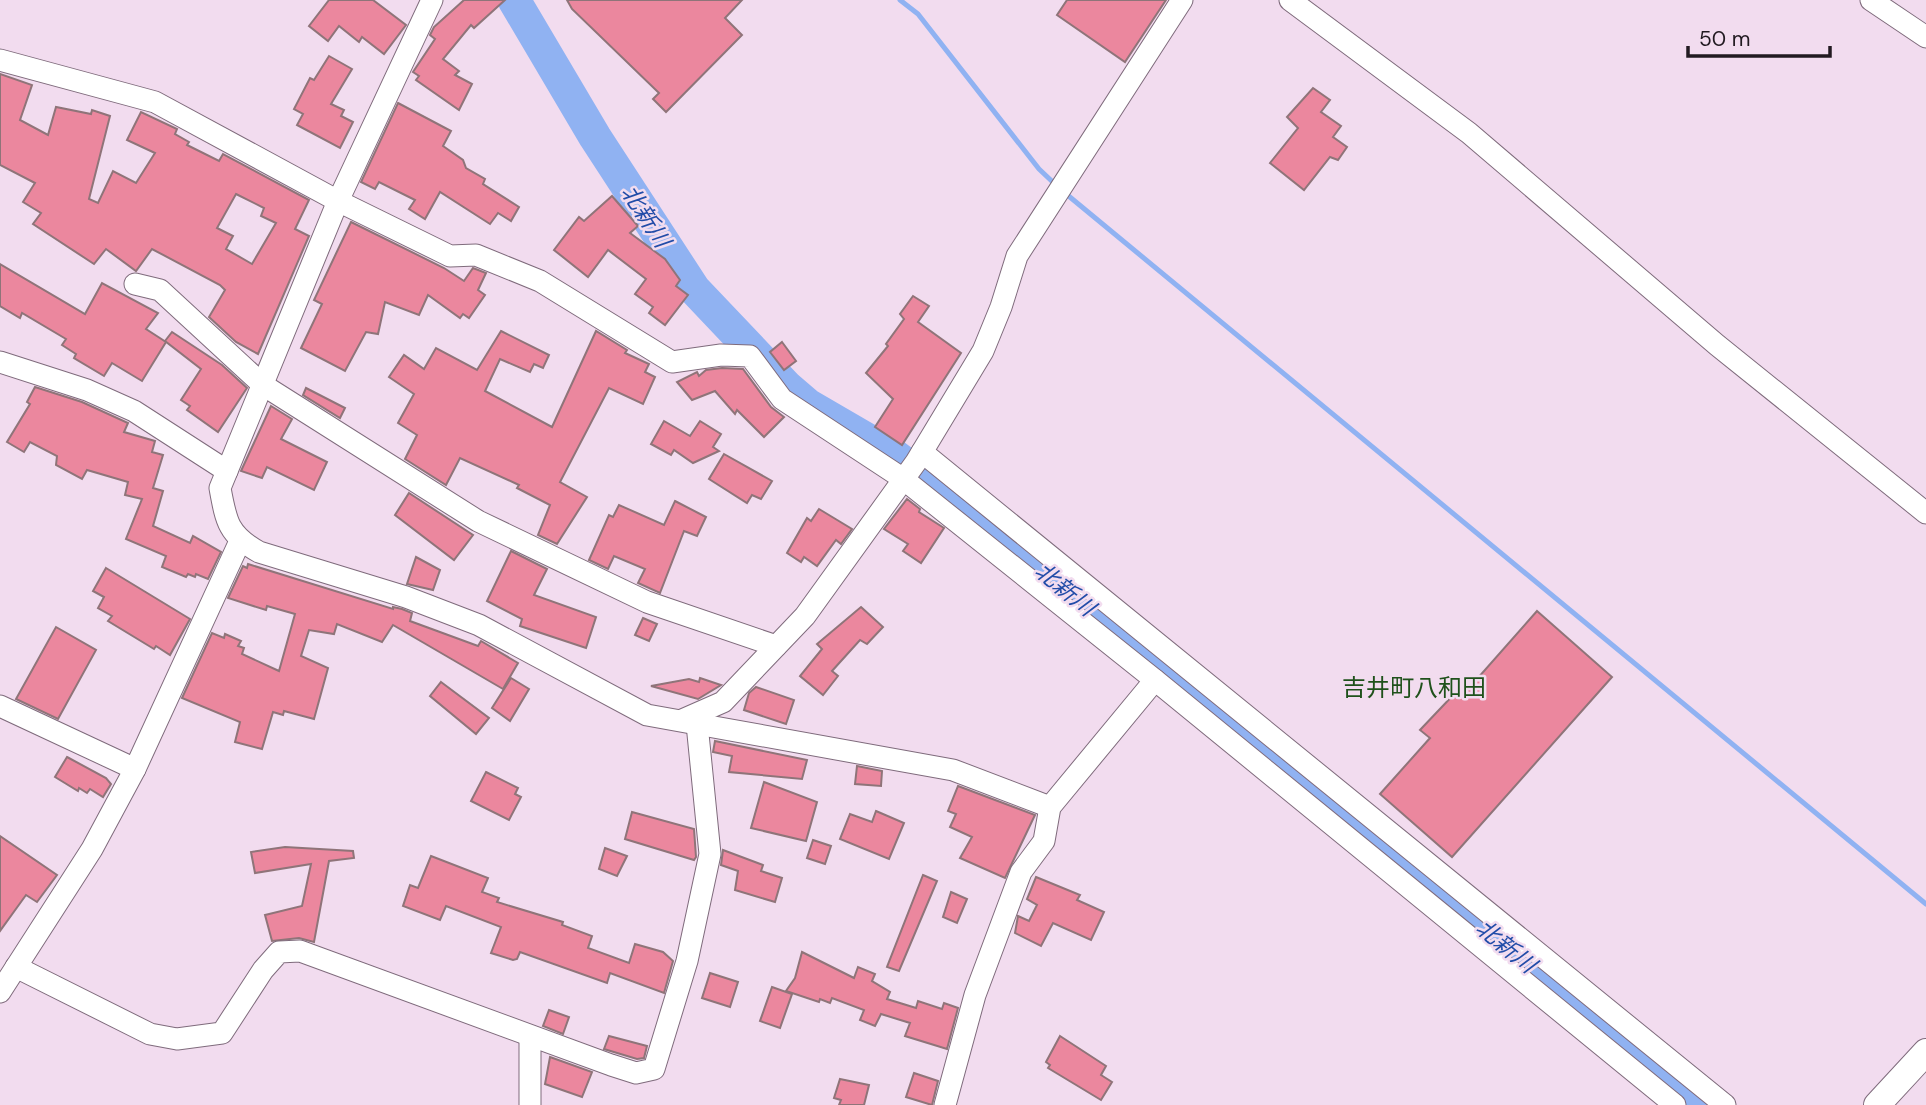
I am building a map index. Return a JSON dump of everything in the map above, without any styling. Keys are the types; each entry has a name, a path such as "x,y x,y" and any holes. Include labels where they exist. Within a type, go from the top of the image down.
{"main road":[{"path":"1877,1105 1926,1052"}],"street":[{"path":"432,0 338,201 220,488 224,513 240,541 259,552 406,597 479,625 647,715 953,771 1001,786 1050,807"},
{"path":"689,722 723,702 805,616 913,464 983,351 1001,307 1017,256 1065,176 1182,0"},
{"path":"1290,0 1469,132 1717,345 1926,513"},
{"path":"1871,0 1926,37"},
{"path":"0,60 155,102 338,201 450,256 476,255 540,281 673,362 721,355 750,356 782,399 913,464 1725,1105"},
{"path":"135,284 160,290 262,385 478,521 647,602 776,646"},
{"path":"0,362 87,390 134,411 227,471"},
{"path":"913,464 1155,680 1675,1105"},
{"path":"0,992 92,849 135,769 240,541"},
{"path":"945,1105 980,983 1021,872 1044,841 1050,807 1155,680"},
{"path":"0,706 135,769"},
{"path":"16,967 150,1034 177,1039 222,1033 262,970 279,952 300,951 636,1073 654,1069 687,961 710,854 689,722"},
{"path":"530,1036 530,1105"}],"building":[{"path":"329,0 373,0 406,25 384,54 362,37 359,42 339,26 328,41 309,26"},
{"path":"464,0 505,0 474,28 471,25 443,59 459,71 455,75 472,84 459,110 416,80 419,76 413,72 435,39 430,35 434,27"},
{"path":"567,0 742,0 725,18 742,35 666,112 653,99 659,93 572,9"},
{"path":"1067,0 1166,0 1125,62 1057,15"},
{"path":"329,56 352,69 331,104 344,110 341,116 353,122 340,148 297,125 303,114 294,109 310,78 314,80"},
{"path":"0,74 32,85 20,120 48,135 56,107 91,114 92,110 110,116 89,199 98,203 113,171 136,183 155,153 127,140 141,112 177,129 175,134 189,142 187,145 219,161 223,154 309,200 295,229 309,236 258,354 236,342 209,317 225,290 220,285 152,249 136,271 106,249 94,264 33,224 41,213 23,202 35,183 0,165","holes":["236,194 264,208 261,216 276,223 252,264 226,249 233,236 217,228"]},
{"path":"1313,88 1330,100 1321,112 1341,126 1333,137 1347,147 1338,160 1330,157 1304,190 1270,163 1298,128 1287,117"},
{"path":"398,103 451,131 443,146 463,160 466,168 485,179 483,184 519,207 511,221 498,213 490,224 440,192 425,219 409,209 415,200 379,182 375,189 361,182"},
{"path":"612,196 638,226 630,233 665,259 680,280 676,286 688,295 665,325 649,313 653,307 635,294 646,279 608,250 588,277 554,250 579,217 584,221"},
{"path":"351,222 444,268 464,281 473,268 486,273 478,290 485,295 469,318 463,314 460,318 428,295 419,315 385,302 378,334 366,332 345,371 301,348 322,304 314,300"},
{"path":"0,264 85,314 102,283 158,313 146,329 166,342 142,381 112,363 104,376 74,358 76,354 62,345 66,339 22,313 20,318 0,306"},
{"path":"913,296 929,306 918,322 961,353 902,445 875,427 893,399 866,373 888,346 886,344 904,319 900,314"},
{"path":"501,331 549,355 543,368 534,364 530,372 500,359 485,391 552,427 596,331 627,350 625,353 649,364 645,372 655,377 643,404 609,388 560,482 587,497 557,544 538,535 550,505 517,488 519,485 460,458 446,485 405,459 417,435 398,423 414,394 389,377 404,355 424,369 436,348 477,370"},
{"path":"172,332 222,365 247,388 218,432 187,410 190,406 181,400 201,369 165,341"},
{"path":"782,342 796,361 784,370 770,352"},
{"path":"743,369 771,407 784,417 764,437 737,410 735,414 715,391 692,400 677,382 697,372 699,376 706,370"},
{"path":"35,387 82,402 128,423 124,432 155,441 152,452 163,455 153,488 163,491 153,526 190,543 193,536 221,552 208,579 196,574 195,577 188,574 186,577 162,567 166,556 126,539 142,499 125,495 128,482 87,470 82,479 56,465 57,456 30,442 24,452 7,442 30,404 27,402"},
{"path":"306,388 345,408 340,418 303,395"},
{"path":"271,406 292,419 281,439 327,462 314,490 267,467 262,478 241,471"},
{"path":"664,421 690,436 700,421 721,434 713,447 719,451 693,463 674,450 671,455 651,444"},
{"path":"724,454 772,481 761,499 752,495 747,503 709,479"},
{"path":"409,493 473,535 454,560 395,515"},
{"path":"907,499 920,509 919,512 944,528 921,563 903,551 908,544 884,529"},
{"path":"675,501 706,517 697,536 684,531 660,593 638,583 645,569 614,556 608,569 589,560 609,515 613,517 619,505 664,525"},
{"path":"819,509 852,529 841,544 836,540 817,566 804,557 801,562 787,553 807,518 811,521"},
{"path":"511,551 547,569 534,595 596,617 586,648 520,626 522,619 487,601"},
{"path":"416,557 440,570 433,590 407,584"},
{"path":"248,564 393,609 402,609 412,613 410,621 478,646 481,641 518,663 503,689 393,625 382,642 337,624 334,634 309,630 301,656 328,668 314,719 284,711 283,715 273,712 262,749 235,742 240,722 182,698 212,633 224,638 225,634 241,641 238,646 244,648 242,654 279,671 295,614 267,606 266,610 228,598 243,566 247,568"},
{"path":"106,568 190,619 170,655 156,646 154,649 108,621 112,616 98,608 104,597 93,591"},
{"path":"861,607 883,627 867,644 860,640 832,671 838,676 823,695 800,676 822,649 817,644"},
{"path":"1537,611 1612,677 1452,857 1380,794 1430,738 1420,730 1457,691 1462,696"},
{"path":"643,618 657,624 649,641 635,635"},
{"path":"56,627 96,650 58,719 16,699"},
{"path":"511,678 529,689 510,721 492,708"},
{"path":"700,678 721,685 698,699 651,686 689,679 699,682"},
{"path":"441,682 489,718 476,734 430,696"},
{"path":"756,687 794,700 786,724 744,710 749,693"},
{"path":"715,741 807,760 802,779 729,772 732,756 713,752"},
{"path":"67,757 106,778 111,784 103,797 90,789 87,793 79,788 78,791 55,777"},
{"path":"857,766 882,771 881,786 855,784"},
{"path":"486,772 518,788 515,794 521,797 509,820 471,801"},
{"path":"764,782 817,802 806,841 751,828"},
{"path":"958,786 1035,815 1005,878 960,858 972,837 950,827 956,814 948,811"},
{"path":"876,811 904,823 889,859 840,839 850,814 872,822"},
{"path":"632,812 694,829 694,860 625,839"},
{"path":"0,836 57,875 37,902 26,895 0,931"},
{"path":"813,840 831,846 825,864 807,858"},
{"path":"285,847 353,851 354,858 329,861 314,942 299,938 272,941 265,915 302,906 311,864 255,873 251,852"},
{"path":"605,848 627,856 617,876 599,869"},
{"path":"723,850 763,865 761,871 782,878 775,902 735,890 738,871 721,865"},
{"path":"431,856 488,878 482,892 499,898 497,902 563,922 562,925 592,936 588,948 629,963 635,944 663,952 673,961 664,993 610,973 607,983 520,952 517,959 513,960 491,953 501,927 446,906 440,920 403,906 410,885 418,888"},
{"path":"923,875 937,881 899,971 887,967"},
{"path":"1036,877 1080,895 1077,900 1104,912 1091,940 1053,923 1041,946 1015,933 1018,916 1029,921 1037,905 1027,899"},
{"path":"951,892 967,899 957,923 943,917"},
{"path":"802,952 854,978 858,967 875,974 872,981 890,992 887,999 916,1008 918,1001 942,1009 944,1003 958,1008 947,1049 905,1036 910,1023 881,1014 875,1026 860,1020 864,1010 832,998 830,1003 820,999 819,1002 786,991 795,978"},
{"path":"710,973 738,982 730,1007 702,998"},
{"path":"772,987 792,994 780,1028 760,1021"},
{"path":"549,1010 569,1017 563,1034 543,1026"},
{"path":"609,1036 647,1046 644,1058 637,1059 604,1049"},
{"path":"1060,1036 1106,1066 1101,1075 1112,1082 1101,1100 1048,1068 1050,1065 1046,1062"},
{"path":"550,1057 592,1072 582,1097 545,1084"},
{"path":"914,1073 938,1081 932,1105 906,1097"},
{"path":"840,1079 869,1085 864,1105 839,1105 841,1100 834,1098"}],"waterway":[{"name":"北新川","path":"514,0 595,137 694,289 787,387 808,405 894,455 987,526 1703,1105"},
{"path":"900,0 918,14 1039,169 1058,187"},
{"path":"1065,193 1926,904"}],"district":[{"name":"吉井町八和田","path":"1414,687"}]}
